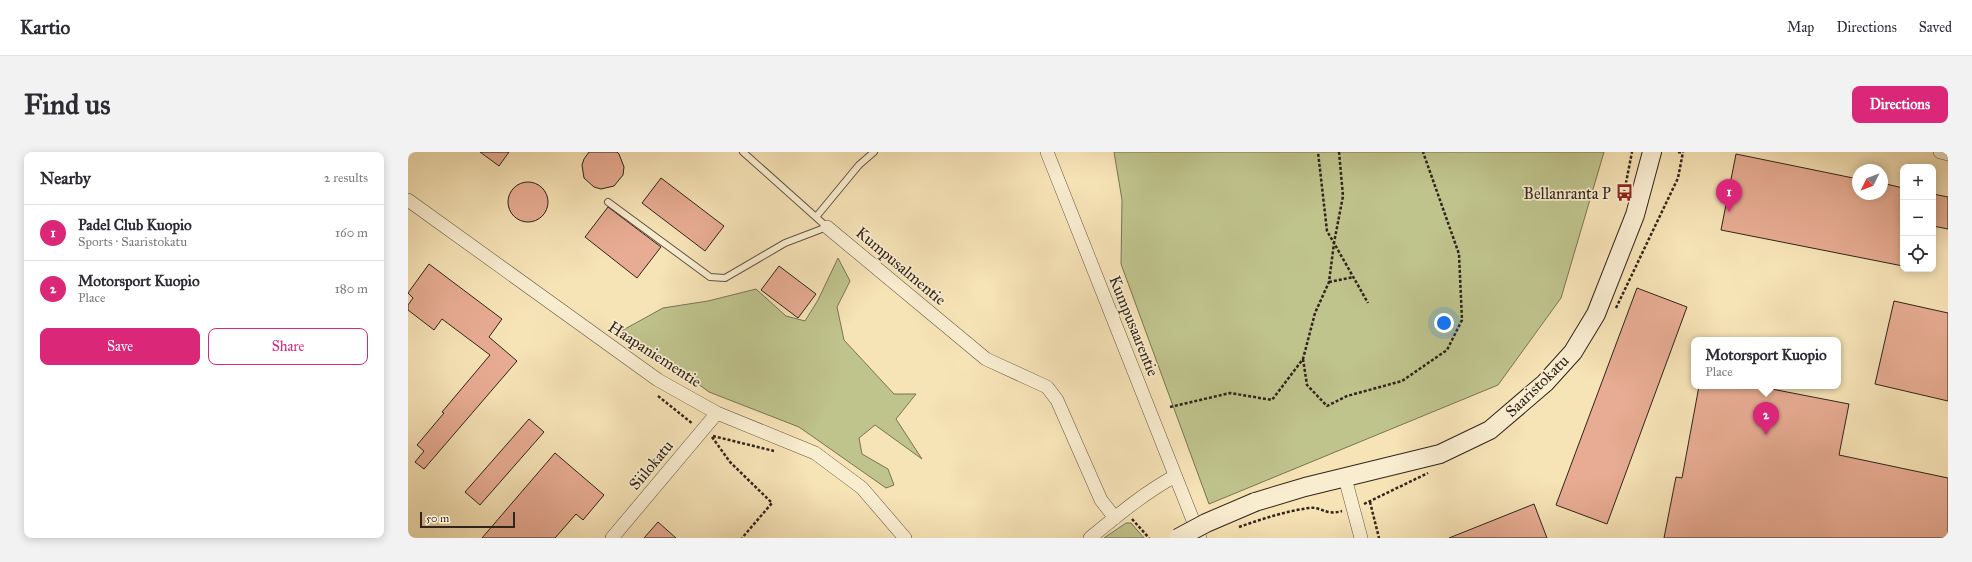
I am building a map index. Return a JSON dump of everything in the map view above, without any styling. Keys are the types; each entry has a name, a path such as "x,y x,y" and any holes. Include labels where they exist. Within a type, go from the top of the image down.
{"main road":[{"name":"Saaristokatu","path":"1178,538 1206,523 1255,502 1440,454 1490,430 1545,383 1573,352 1596,314 1635,215 1652,152"}],"street":[{"name":"Kumpusaarentie","path":"1047,152 1200,538"},
{"path":"1940,152 1948,154"},
{"name":"Haapaniementie","path":"408,200 658,380 717,413 815,453 862,488 905,538"},
{"name":"Kumpusalmentie","path":"827,226 986,359 1048,387 1057,400 1101,500 1119,514"},
{"name":"Siilokatu","path":"612,538 717,413"},
{"path":"1090,538 1119,514 1156,487 1175,476"},
{"path":"1345,478 1361,538"}],"lane":[{"path":"608,202 710,277 725,278 785,243 827,226 743,152"},
{"path":"816,217 859,164 874,152"}],"path":[{"path":"1318,152 1327,231 1368,303"},
{"path":"1170,407 1230,393 1272,400 1303,359 1315,312 1329,282 1334,243 1343,196 1339,152"},
{"path":"1303,359 1307,385 1327,406 1347,396 1402,381 1447,350 1462,320 1459,254 1424,152"},
{"path":"1624,193 1632,152"},
{"path":"1613,314 1678,178 1683,153 1678,152"},
{"path":"1329,282 1354,277"},
{"path":"711,435 730,462 772,503 742,538"},
{"path":"1260,520 1311,507 1333,514 1370,502 1434,470"},
{"path":"1370,502 1379,538"},
{"path":"1119,514 1149,538"}],"green space":[{"path":"1114,152 1604,152 1561,298 1498,385 1209,504 1121,264 1122,200"},
{"path":"838,258 850,281 837,307 844,340 894,394 916,394 896,419 922,459 875,425 859,438 862,454 888,469 894,485 886,488 799,427 709,392 678,369 614,335 663,308 708,301 756,289 786,316 805,321 818,300"},
{"path":"1126,523 1131,523 1144,538 1104,538"}],"building":[{"path":"480,152 509,152 499,166"},
{"path":"589,152 617,152 619,154 624,167 623,175 614,186 601,189 594,187 584,178 582,165"},
{"path":"1736,154 1852,178 1852,200 1888,200 1888,184 1900,187 1900,265 1721,230"},
{"path":"661,178 724,226 705,251 642,203"},
{"path":"524,182 532,182 539,185 545,191 548,202 545,213 539,219 532,222 524,222 517,219 511,213 508,206 508,198 511,191 517,185"},
{"path":"1936,195 1948,197 1948,229 1936,227"},
{"path":"608,207 661,247 637,278 585,237"},
{"path":"429,264 502,319 489,337 517,361 424,469 415,462 424,451 417,445 444,413 442,412 490,355 442,319 434,330 408,310 408,305 413,298 408,293"},
{"path":"779,266 816,294 798,318 761,290"},
{"path":"1637,288 1687,307 1607,524 1556,505"},
{"path":"1894,301 1948,313 1948,401 1875,384"},
{"path":"1698,389 1772,389 1849,404 1839,455 1948,478 1948,538 1664,538 1676,477 1682,478"},
{"path":"529,419 544,432 480,505 465,492"},
{"path":"555,453 604,495 583,520 576,514 555,538 482,538"},
{"path":"1534,504 1547,538 1449,538"},
{"path":"658,522 676,538 644,538"}],"place":[{"name":"Bellanranta P","path":"1624,193"},
{"name":"Padel Club Kuopio","path":"1729,212"},
{"name":"Motorsport Kuopio","path":"1766,435"}]}
